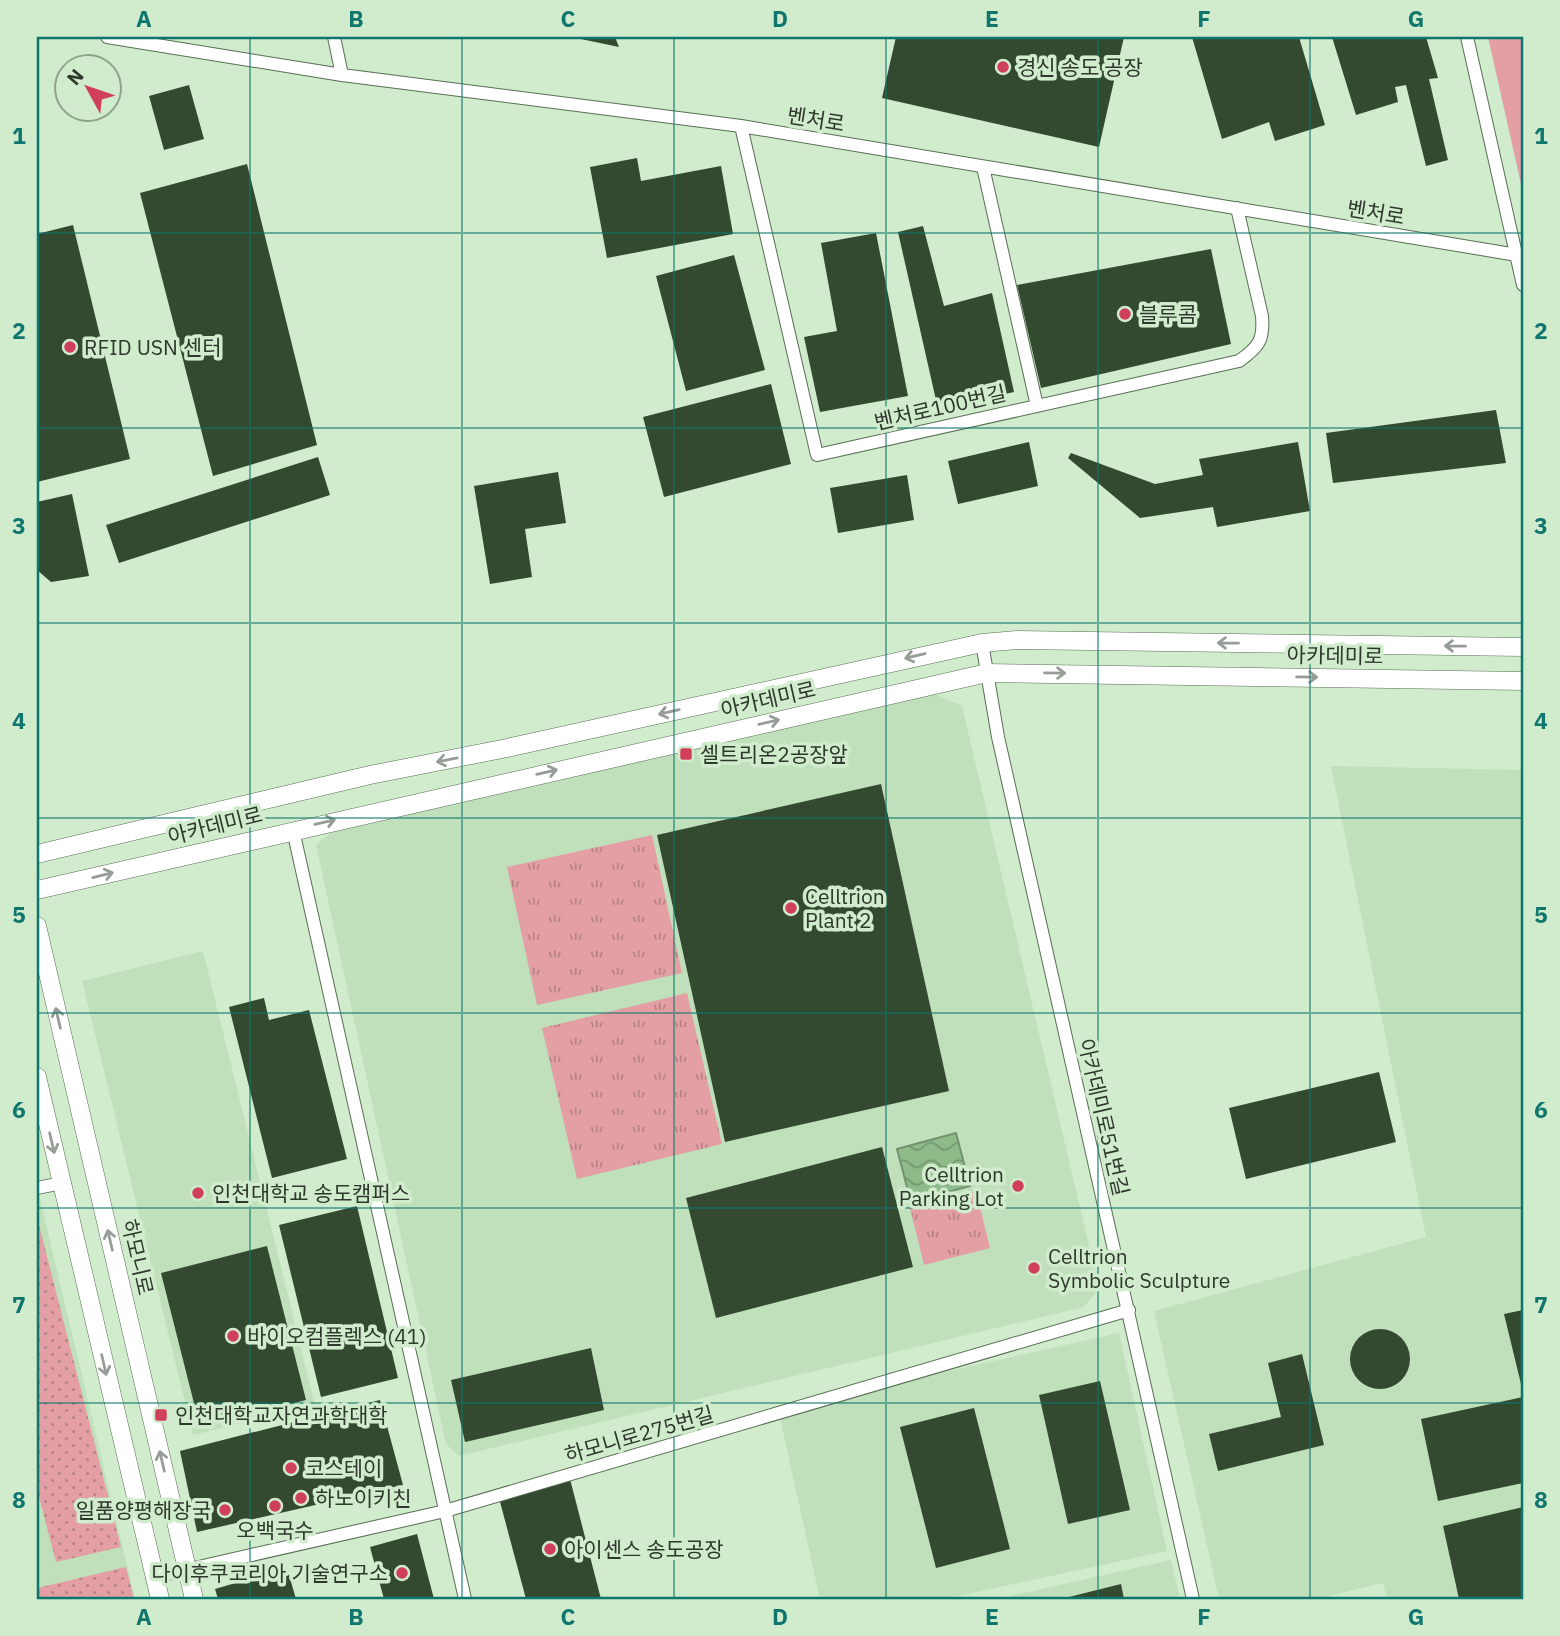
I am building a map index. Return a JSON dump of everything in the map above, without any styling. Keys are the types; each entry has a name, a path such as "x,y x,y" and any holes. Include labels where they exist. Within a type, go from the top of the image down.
{"main road":[{"name":"아카데미로","path":"37,854 370,775 507,748 982,643 1017,640 1523,647"},
{"name":"아카데미로","path":"37,890 987,673 1523,681"},
{"name":"하모니로","path":"37,926 194,1599"},
{"path":"37,1077 160,1599"}],"street":[{"name":"벤처로","path":"107,37 342,75 741,126 1517,255"},
{"path":"334,37 342,75"},
{"path":"1467,37 1523,285"},
{"name":"벤처로100번길","path":"741,126 817,454 1240,361 1255,350 1263,334 1262,316 1237,208"},
{"path":"983,166 1037,406"},
{"name":"아카데미로51번길","path":"982,643 998,737 1193,1599"},
{"path":"293,830 465,1599"},
{"path":"37,1188 62,1183"},
{"name":"하모니로275번길","path":"155,1577 445,1511 1129,1310"}],"shaded area":[{"path":"927,691 962,706 1099,1288 1084,1307 459,1456 446,1444 316,845 342,823"},
{"path":"1331,766 1523,770 1523,1599 1387,1599 1383,1583 1316,1599 1219,1599 1154,1311 1426,1237"},
{"name":"인천대학교 송도캠퍼스","path":"203,951 315,1405 193,1435 82,981"},
{"path":"37,1186 135,1599 37,1599"},
{"path":"1119,1333 1167,1551 944,1599 820,1599 778,1409"},
{"path":"1171,1560 1180,1599 997,1599"}],"green space":[{"path":"1488,37 1523,37 1523,193"},
{"path":"652,835 682,973 537,1005 507,867"},
{"path":"687,993 722,1144 577,1179 542,1028"},
{"path":"976,1191 990,1248 924,1265 910,1208"},
{"path":"37,1217 121,1547 56,1562 37,1489"},
{"path":"126,1567 134,1599 37,1599 37,1588"}],"water":[{"path":"956,1133 970,1186 911,1202 897,1149"}],"building":[{"path":"615,37 619,47 576,38"},
{"name":"경신 송도 공장","path":"896,37 1124,37 1099,147 882,98"},
{"path":"1192,37 1299,37 1325,125 1275,141 1269,122 1222,139"},
{"path":"1332,37 1426,37 1438,78 1429,79 1448,160 1426,166 1406,85 1395,87 1398,102 1356,115"},
{"path":"189,85 204,139 164,150 149,96"},
{"path":"637,158 641,181 721,166 733,234 607,258 590,167"},
{"path":"247,164 317,445 213,476 140,193"},
{"name":"RFID USN 센터","path":"73,225 130,459 37,482 37,234"},
{"path":"923,226 944,306 992,293 1014,392 938,409 898,232"},
{"path":"876,233 908,396 820,412 804,337 837,331 821,243"},
{"name":"블루콤","path":"1211,249 1231,344 1041,388 1017,285"},
{"path":"734,255 765,370 686,391 656,276"},
{"path":"771,384 791,464 664,497 643,417"},
{"path":"1496,410 1506,463 1333,483 1326,433"},
{"path":"1029,442 1038,486 958,504 948,461"},
{"path":"1298,442 1310,511 1217,527 1213,507 1140,518 1068,458 1071,453 1155,484 1203,475 1199,459"},
{"path":"318,457 330,495 119,563 106,525"},
{"path":"558,472 566,523 525,529 532,577 490,584 474,486"},
{"path":"907,475 914,520 838,533 830,488"},
{"path":"72,494 89,576 51,582 37,570 37,502"},
{"name":"Celltrion Plant 2","path":"881,784 949,1091 725,1142 657,835"},
{"path":"264,998 269,1020 309,1010 347,1159 272,1178 229,1007"},
{"path":"1379,1072 1396,1142 1246,1179 1229,1108"},
{"path":"882,1147 913,1267 716,1318 686,1198"},
{"path":"357,1206 398,1378 321,1397 279,1225"},
{"name":"바이오컴플렉스 (41)","path":"267,1246 306,1400 200,1427 161,1273"},
{"path":"1523,1310 1523,1383 1521,1384 1504,1314"},
{"path":"1374,1329 1386,1329 1405,1342 1410,1359 1408,1371 1397,1384 1386,1389 1374,1389 1355,1376 1350,1365 1350,1353 1363,1334"},
{"path":"591,1348 604,1410 465,1442 451,1380"},
{"path":"1302,1354 1324,1445 1218,1471 1209,1434 1281,1417 1268,1363"},
{"path":"1100,1381 1130,1510 1068,1524 1039,1395"},
{"path":"1523,1397 1523,1483 1438,1501 1421,1419"},
{"name":"코스테이","path":"380,1400 403,1485 197,1532 180,1451"},
{"path":"974,1408 1010,1549 936,1568 900,1427"},
{"name":"아이센스 송도공장","path":"570,1479 601,1599 526,1599 499,1498"},
{"path":"1523,1507 1523,1599 1459,1599 1443,1526"},
{"name":"다이후쿠코리아 기술연구소","path":"417,1534 434,1599 384,1599 370,1547"},
{"path":"287,1568 296,1599 218,1599 215,1589"},
{"path":"1121,1584 1124,1599 1065,1599 1065,1598"}],"place":[{"name":"경신 송도 공장","path":"1003,67"},
{"name":"블루콤","path":"1125,314"},
{"name":"RFID USN 센터","path":"70,347"},
{"name":"셀트리온2공장앞","path":"686,754"},
{"name":"Celltrion Plant 2","path":"791,908"},
{"name":"Celltrion Parking Lot","path":"1018,1186"},
{"name":"인천대학교 송도캠퍼스","path":"198,1193"},
{"name":"Celltrion Symbolic Sculpture","path":"1034,1268"},
{"name":"바이오컴플렉스 (41)","path":"233,1336"},
{"name":"인천대학교자연과학대학","path":"161,1415"},
{"name":"코스테이","path":"291,1468"},
{"name":"하노이키친","path":"301,1498"},
{"name":"오백국수","path":"275,1506"},
{"name":"일품양평해장국","path":"225,1510"},
{"name":"아이센스 송도공장","path":"550,1549"},
{"name":"다이후쿠코리아 기술연구소","path":"402,1573"}]}
